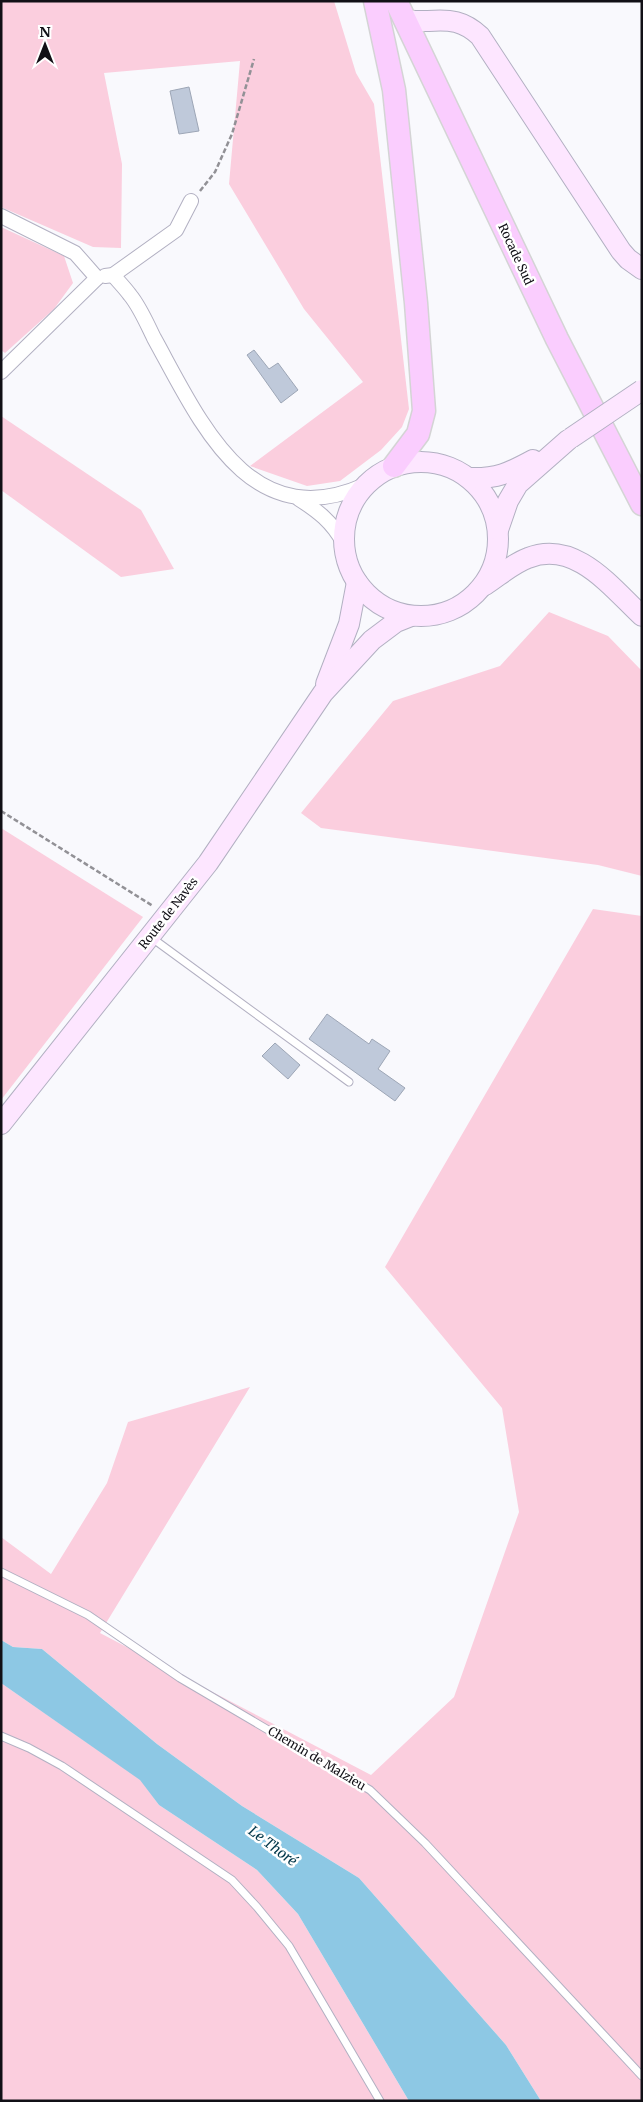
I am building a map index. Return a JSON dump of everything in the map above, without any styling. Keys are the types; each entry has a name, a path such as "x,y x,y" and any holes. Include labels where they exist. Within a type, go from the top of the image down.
{"main road":[{"path":"374,1 394,90 416,304 424,411 418,434 394,466"},
{"path":"400,10 416,22 453,20 463,23 480,36 621,251 628,259 642,269"},
{"name":"Rocade Sud","path":"400,10 557,339 642,504"},
{"name":"Route de Navès","path":"469,478 484,479 508,474 569,439 642,390"},
{"name":"Route de Navès","path":"498,530 493,511 483,493 469,478 452,468 433,462 413,462 394,466 378,474 365,485 352,502 345,522 343,542 347,563 357,582 371,598 390,610 412,616 430,616 449,611 466,602 480,590 491,572 497,551 498,530 508,501 518,484 569,439"},
{"path":"480,590 514,565 527,558 552,553 586,564 642,616"},
{"name":"Route de Navès","path":"323,692 349,624 357,582"},
{"name":"Route de Navès","path":"1,1124 208,863 323,692 372,640 396,622 412,616"}],"street":[{"path":"1,372 97,278 113,275 176,230 191,201"},
{"path":"1,216 75,253 97,278"},
{"path":"113,275 131,296 182,389 215,442 235,466 272,490 298,498 331,498 365,485"},
{"path":"298,498 335,527 343,542"}],"lane":[{"path":"150,936 349,1082"},
{"name":"Chemin de Malzieu","path":"1,1572 88,1615 180,1678 370,1790 425,1843 642,2076"},
{"path":"1,1736 29,1748 62,1766 232,1880 257,1906 289,1946 380,2101"}],"path":[{"path":"191,201 214,172 232,134 254,59"},
{"path":"1,811 167,914"}],"shaded area":[{"path":"1,1 334,1 356,73 374,104 409,409 402,427 381,450 340,481 307,486 250,466 363,382 304,309 229,184 240,61 104,73 122,164 121,248 93,247 1,207"},
{"path":"1,227 64,256 73,283 54,309 5,353 1,350"},
{"path":"1,416 141,510 174,569 121,577 1,490"},
{"path":"549,612 608,636 642,671 642,876 598,865 321,828 301,813 393,701 500,666"},
{"path":"1,828 143,917 1,1100"},
{"path":"593,909 642,916 642,2101 541,2101 506,2045 359,1878 242,1806 157,1744 42,1649 13,1647 1,1640 1,1537 51,1574 107,1483 128,1422 250,1387 100,1633 371,1775 454,1697 519,1512 502,1408 385,1267"},
{"path":"1,1683 141,1780 159,1805 257,1870 298,1914 409,2101 1,2101"}],"water":[{"name":"Le Thoré","path":"1,1640 13,1647 42,1649 157,1744 242,1806 359,1878 506,2045 541,2101 409,2101 298,1914 257,1870 159,1805 140,1780 1,1683"}],"building":[{"path":"189,87 199,131 179,134 170,91"},
{"path":"254,350 269,369 278,363 298,390 281,403 247,355"},
{"path":"327,1014 369,1044 372,1039 390,1051 378,1069 405,1088 395,1101 309,1039"},
{"path":"275,1043 300,1065 288,1079 262,1056"}]}
